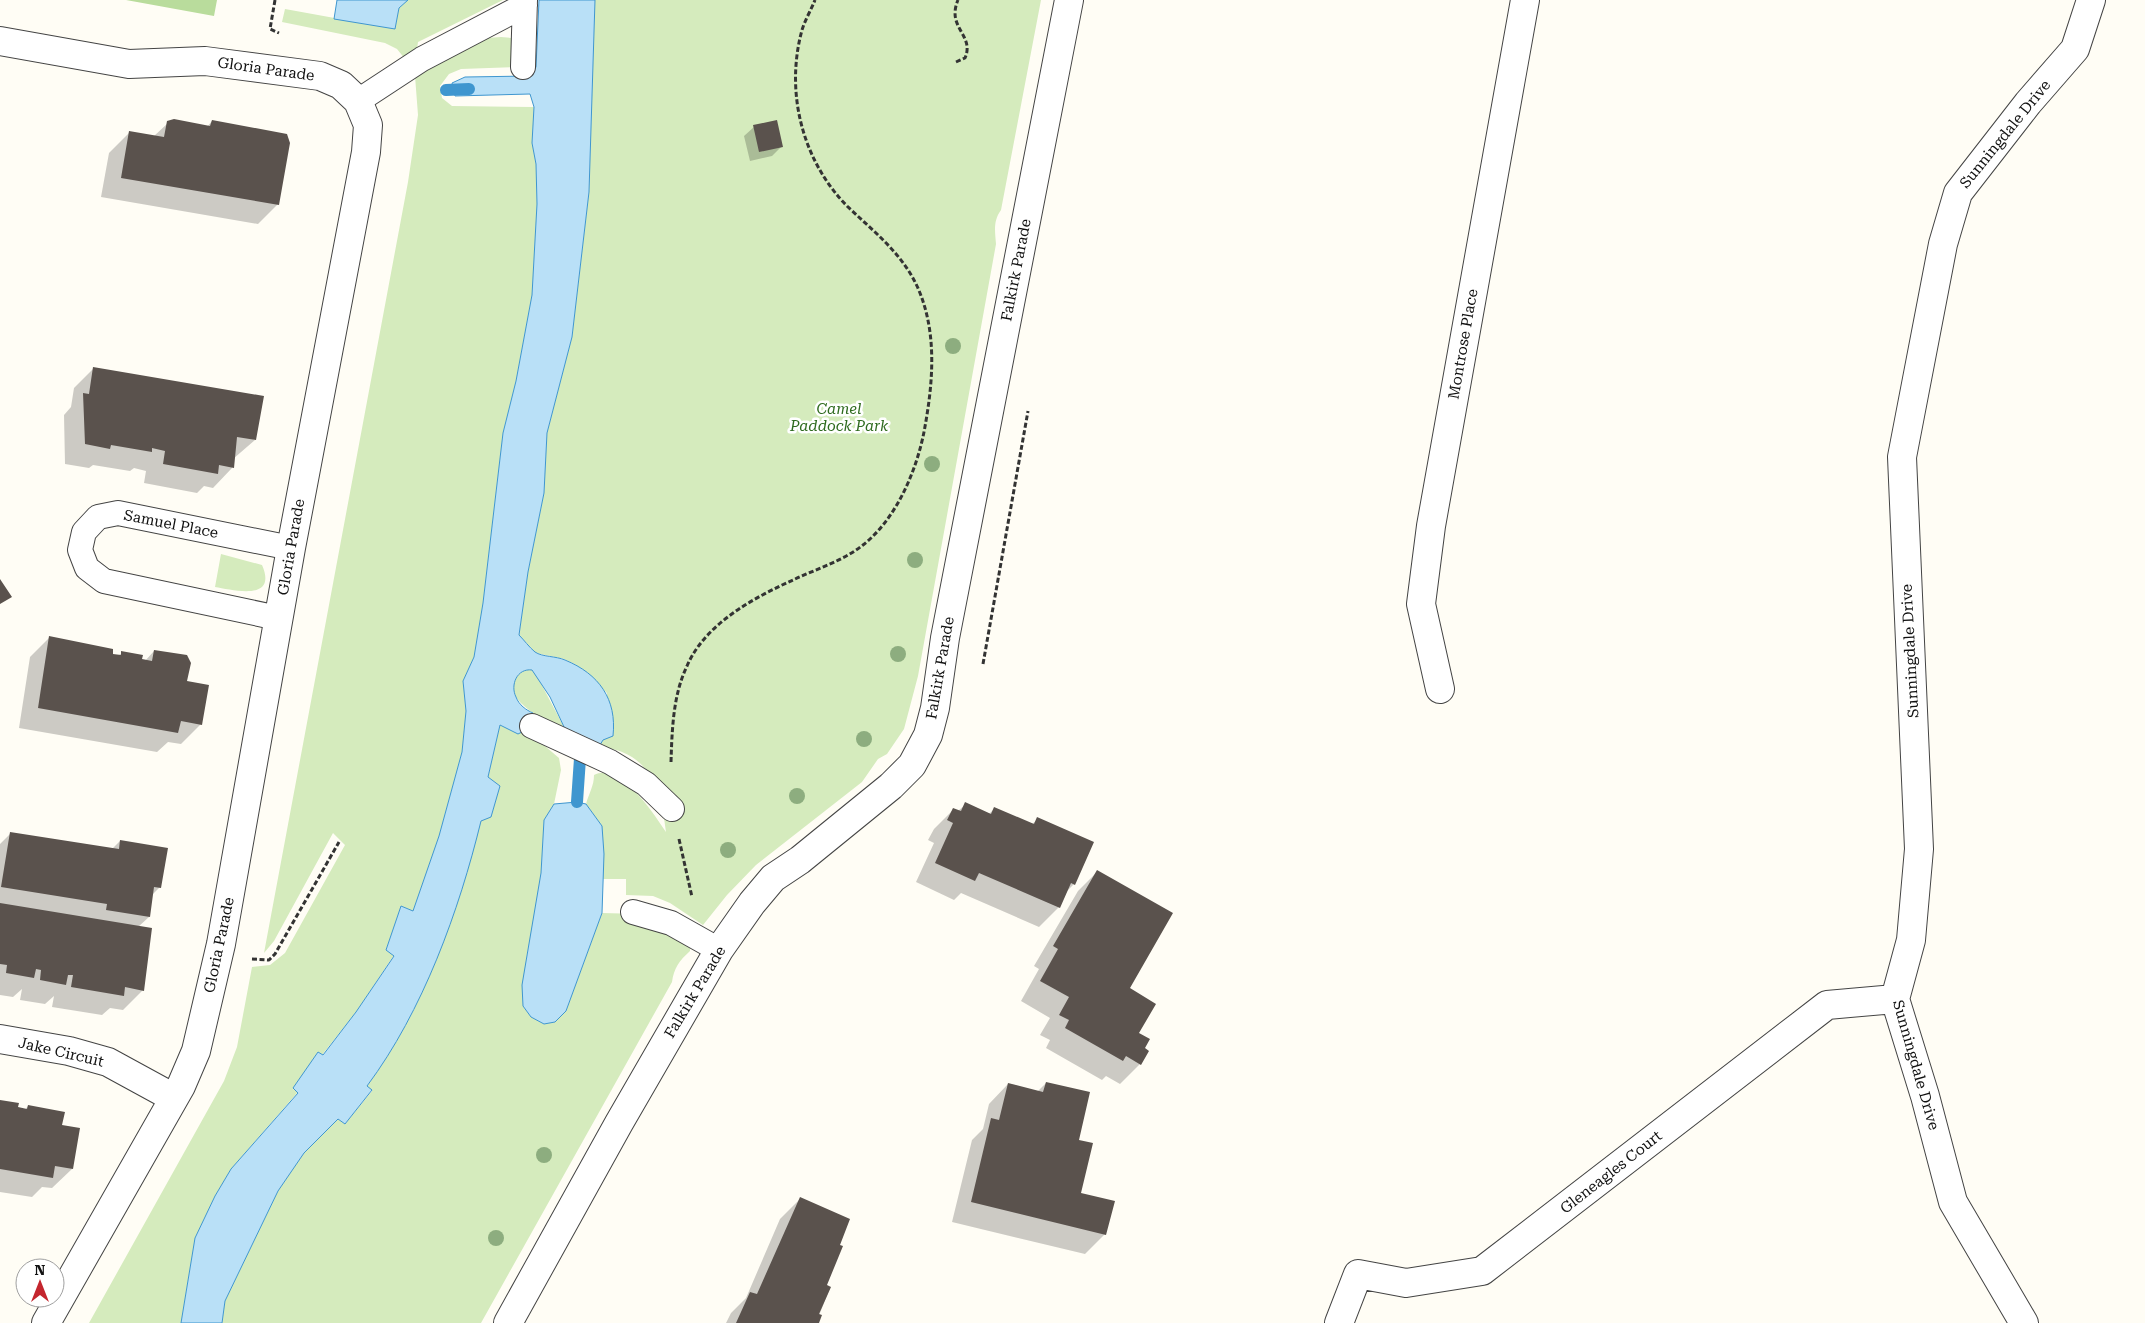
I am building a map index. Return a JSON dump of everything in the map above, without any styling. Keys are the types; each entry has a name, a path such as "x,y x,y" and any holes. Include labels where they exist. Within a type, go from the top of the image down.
{"street":[{"name":"Falkirk Parade","path":"508,1323 619,1123 719,950 773,878 800,860 891,786 912,765 928,735 935,708 947,628 1069,0"},
{"name":"Montrose Place","path":"1440,689 1421,604 1431,526 1525,0"},
{"name":"Sunningdale Drive","path":"2024,1323 1953,1202 1925,1096 1895,999 1911,940 1919,849 1902,457 1943,244 1958,193 2028,103 2075,49 2091,0"},
{"name":"Gloria Parade","path":"0,40 130,64 205,61 320,76 341,85 358,101 368,125 366,152 278,618 221,944 196,1051 174,1098 46,1323"},
{"name":"Gleneagles Court","path":"1339,1323 1358,1274 1406,1284 1482,1272 1827,1005 1895,999"},
{"name":"Jake Circuit","path":"0,1039 69,1051 108,1062 174,1098"}],"lane":[{"path":"523,67 525,3"},
{"path":"358,101 422,59 525,3"},
{"name":"Samuel Place","path":"278,618 104,581 87,568 80,550 84,532 98,517 118,513 291,548"},
{"path":"532,726 618,766 646,784 672,809"},
{"path":"633,912 671,923 719,950"}],"path":[{"path":"693,935 692,890 672,809 672,730 678,692 687,665 702,642 719,624 768,592 823,567 863,545 878,530 906,486 916,460 924,434 932,375 931,345 926,310 916,284 893,249 829,185 812,158 802,128 796,98 796,61 803,29 815,0"},
{"path":"956,62 965,58 968,51 968,43 958,29 955,20 958,0"},
{"path":"249,959 269,960 275,954 339,842"}],"green space":[{"path":"126,0 217,0 214,16"},
{"path":"408,0 503,0 418,42 417,49 405,59 397,49 385,43 282,22 285,9 395,29 399,8"},
{"name":"Camel Paddock Park","path":"595,0 1041,0 1001,210 996,222 996,244 918,676 904,729 887,754 878,759 862,782 756,865 727,895 703,925 670,903 653,896 626,895 626,879 603,879 602,826 586,804 594,775 604,773 615,775 625,782 645,802 666,832 659,796 649,774 642,765 622,752 600,745 603,740 607,693 576,665 564,659 536,653 519,635 528,572 544,493 547,433 572,337 589,192"},
{"path":"487,38 512,38 518,67 461,69 449,74 440,86 442,98 452,106 534,107 532,143 536,164 537,204 532,295 516,381 503,433 483,603 474,657 463,681 466,711 462,752 439,836 413,911 401,906 386,950 394,955 356,1012 322,1055 318,1052 293,1089 298,1092 231,1169 215,1196 195,1238 181,1323 89,1323 224,1081 237,1047 252,967 270,965 285,953 345,845 333,833 274,941 264,953 408,182 418,115 415,76 471,45"},
{"path":"221,554 262,565 265,577 264,584 259,589 251,591 215,587"},
{"path":"526,669 532,669 537,676 565,729 559,729 541,718 522,704 515,695 513,687 516,678"},
{"path":"500,725 526,730 559,758 561,770 554,804 544,820 541,873 527,954 523,1006 531,1017 544,1024 555,1022 566,1011 602,913 640,914 690,946 690,951 678,965 672,982 481,1323 222,1323 225,1301 278,1191 304,1153 338,1119 345,1124 372,1091 367,1086 387,1057 422,993 437,959 462,889 481,820 491,817 500,786 488,777"}],"water":[{"path":"337,0 408,0 399,8 395,29 334,19"},
{"path":"539,0 595,0 589,192 572,337 547,433 544,493 528,572 519,635 535,652 565,660 596,680 609,699 612,710 613,736 603,740 600,745 565,729 550,697 532,670 522,672 516,678 514,692 516,697 523,707 533,713 526,730 518,734 500,725 488,777 500,786 491,817 481,821 462,890 437,959 405,1026 367,1086 372,1090 345,1124 338,1119 304,1153 278,1191 225,1301 222,1323 181,1323 195,1238 215,1196 231,1169 298,1093 293,1088 318,1052 323,1055 356,1012 394,956 386,950 401,906 413,911 439,836 462,752 466,711 463,681 474,657 483,603 503,433 516,381 532,295 537,204 536,164 532,143 534,107 530,94 455,96 452,83 465,77 530,76 536,67"},
{"path":"577,802 586,804 602,826 604,854 602,913 566,1011 555,1022 544,1024 531,1017 523,1006 522,985 541,873 544,820 554,804"}],"building":[{"path":"174,119 210,126 212,120 287,134 290,143 279,205 121,178 129,131 164,137 167,121"},
{"path":"777,120 783,147 759,152 753,125"},
{"path":"93,367 264,396 256,440 237,437 234,468 219,465 218,474 163,464 165,451 152,448 152,452 111,445 110,449 85,444 83,393 89,394"},
{"path":"0,579 12,597 0,604"},
{"path":"49,636 113,649 113,654 121,655 121,651 143,655 142,659 152,661 154,650 187,655 191,663 187,681 209,685 202,725 181,721 178,733 38,708"},
{"path":"965,802 991,814 994,807 1034,824 1037,817 1094,842 1075,885 1071,883 1060,908 979,873 975,881 935,863 953,823 947,820 953,808 961,811"},
{"path":"10,832 119,849 120,840 168,848 161,888 154,887 150,917 106,910 107,904 1,887"},
{"path":"1097,870 1173,913 1130,988 1156,1004 1139,1033 1150,1039 1145,1048 1149,1051 1141,1065 1126,1056 1123,1061 1065,1028 1069,1020 1059,1015 1069,997 1040,981 1058,949 1053,946"},
{"path":"0,903 152,928 144,991 125,987 124,996 71,987 73,975 68,975 66,985 40,980 41,970 36,969 34,978 6,973 7,965 0,964"},
{"path":"1046,1082 1090,1092 1079,1140 1093,1143 1081,1193 1115,1201 1106,1235 971,1202 991,1118 999,1120 1008,1083 1043,1092"},
{"path":"0,1100 19,1103 18,1107 27,1109 28,1105 65,1112 62,1125 80,1128 73,1169 55,1166 53,1178 0,1169"},
{"path":"800,1197 850,1219 840,1245 843,1246 827,1285 831,1287 819,1314 822,1315 819,1323 736,1323 750,1292 757,1294"}],"waterway":[{"path":"446,90 469,89"},
{"path":"577,802 581,744"}]}
